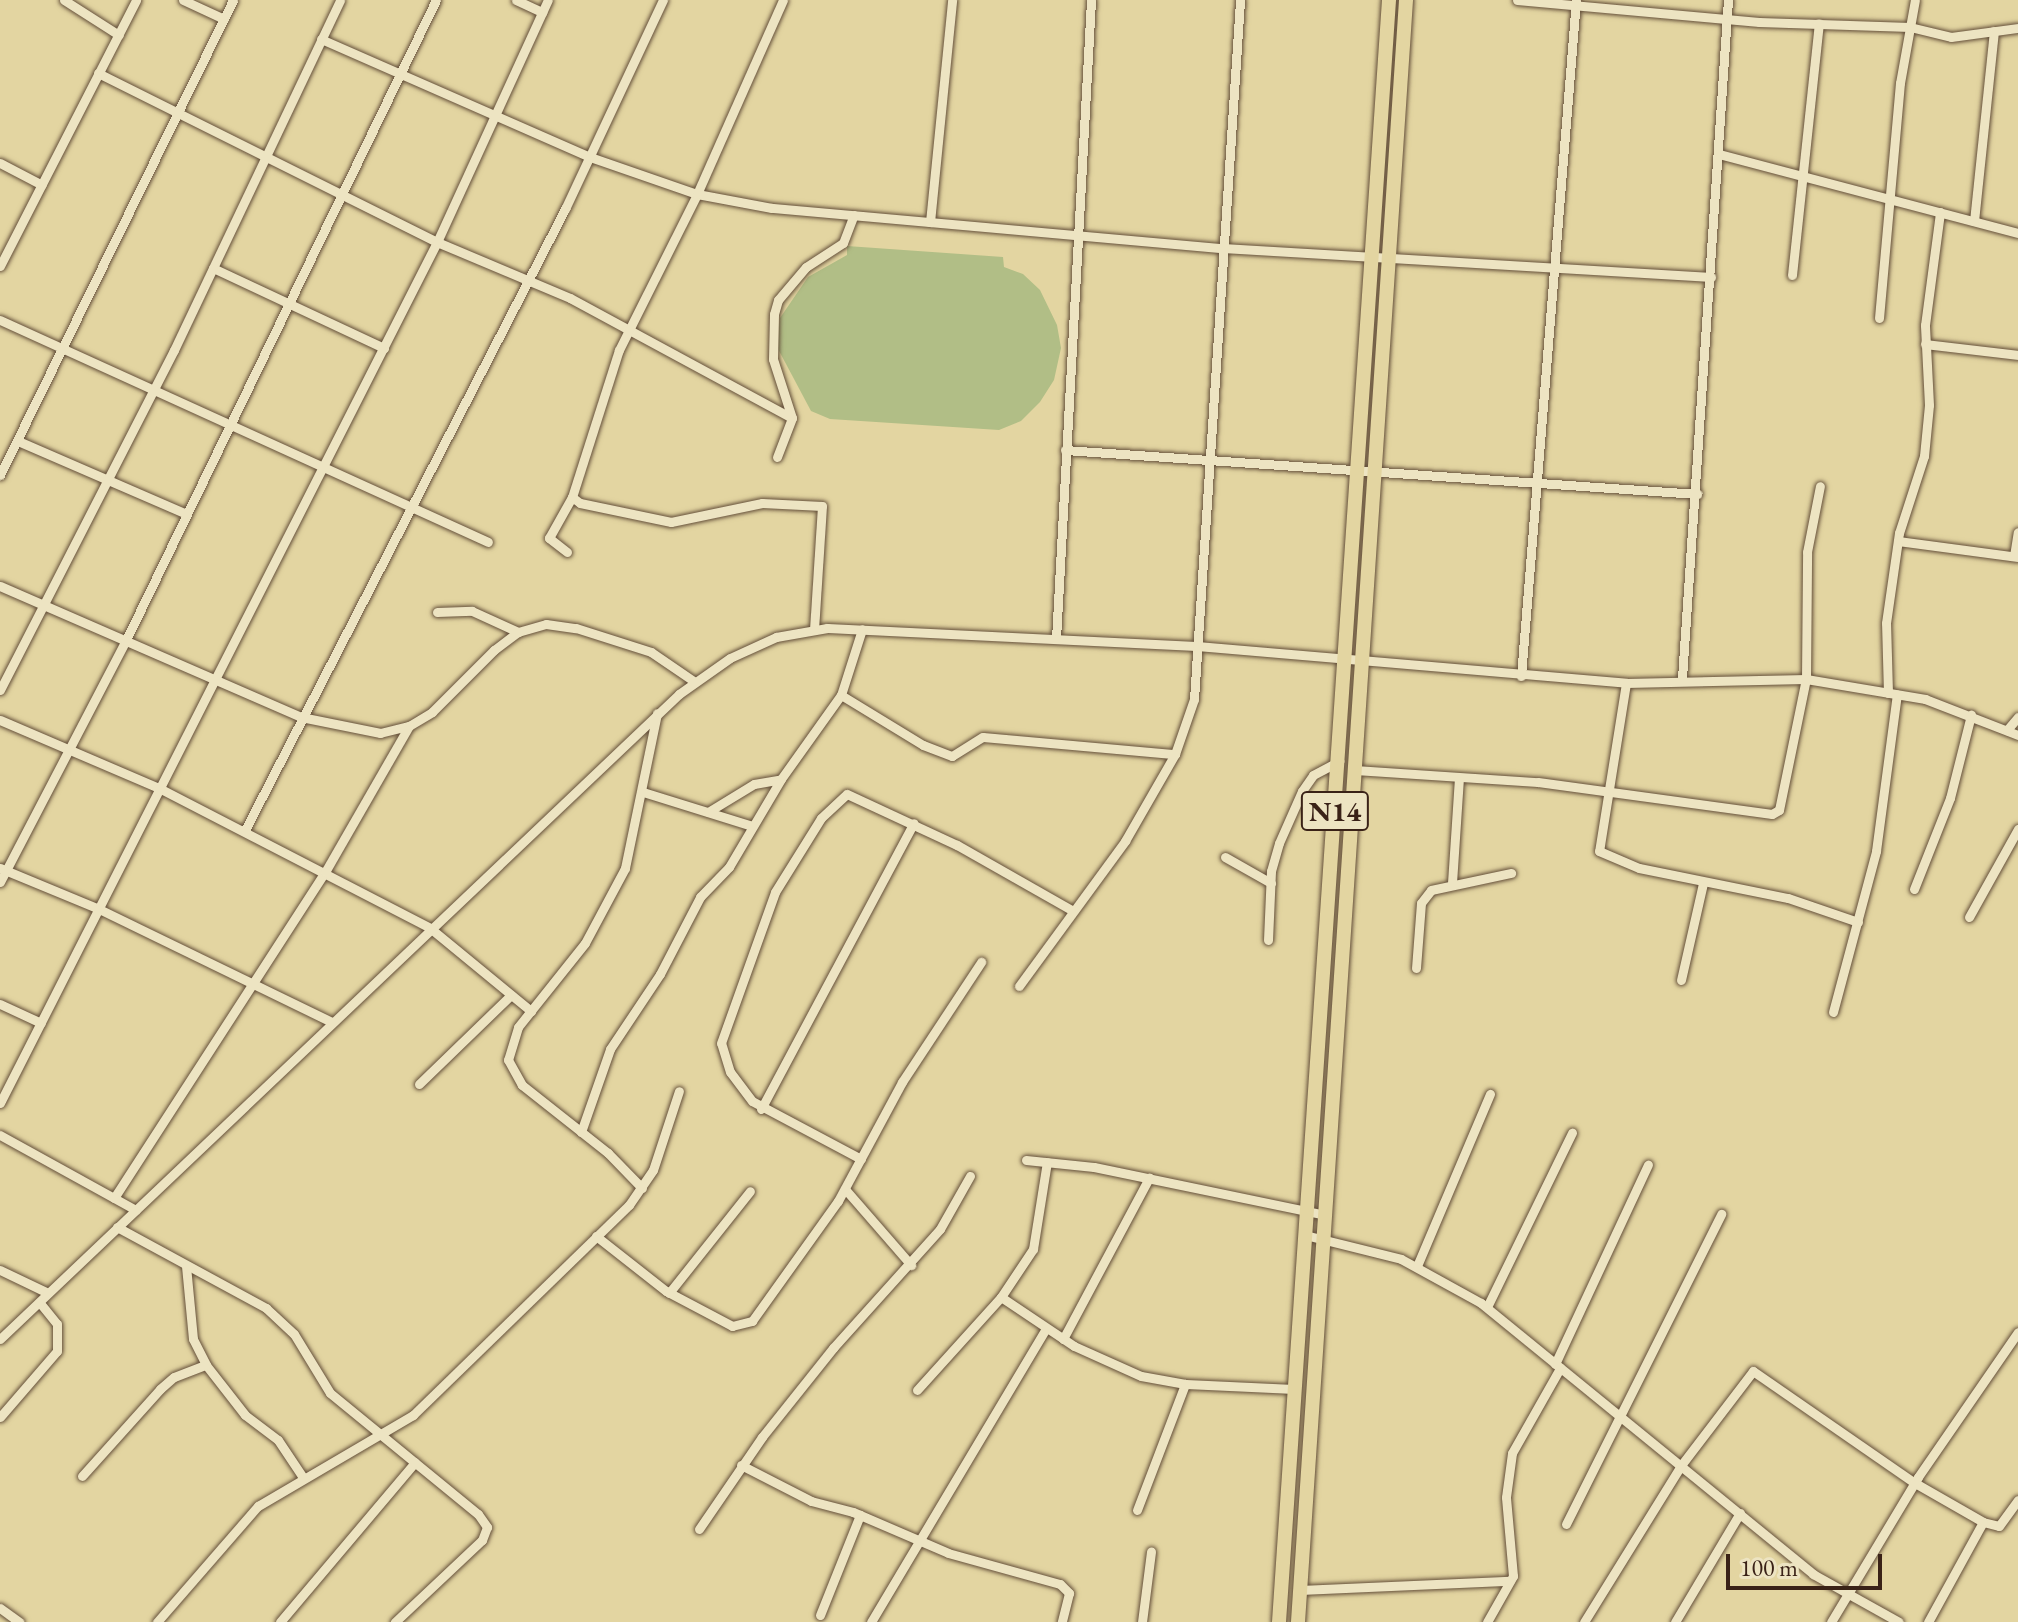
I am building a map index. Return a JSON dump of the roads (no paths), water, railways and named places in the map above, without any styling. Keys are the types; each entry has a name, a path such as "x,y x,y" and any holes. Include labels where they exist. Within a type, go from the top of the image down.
{"main road":[{"name":"N14","path":"1279,1622 1389,0"},
{"name":"N14","path":"1298,1622 1406,0"},
{"path":"1330,879 1347,880"}],"street":[{"path":"64,0 119,35"},
{"path":"0,266 136,0"},
{"path":"183,0 224,19"},
{"path":"0,475 233,0"},
{"path":"0,690 152,392 340,0"},
{"path":"0,882 3,869 126,640 346,193 436,0"},
{"path":"516,0 542,12"},
{"path":"0,1103 437,242 548,0"},
{"path":"245,830 301,717 349,635 409,511 528,281 663,0"},
{"path":"567,552 549,538 572,497 613,365 697,194 783,0"},
{"path":"930,222 952,0"},
{"path":"1056,639 1075,234 1091,0"},
{"path":"1019,986 1125,841 1175,754 1194,699 1240,0"},
{"path":"1517,0 1576,2 1727,17 1910,27 1951,37 2018,28"},
{"path":"1682,678 1697,494 1728,0"},
{"path":"1879,318 1879,277 1915,0"},
{"path":"1521,676 1534,483 1576,2"},
{"path":"1792,275 1806,173 1819,23"},
{"path":"1974,221 1994,31"},
{"path":"321,39 590,157 697,194 854,215 1223,248 1711,277"},
{"path":"98,73 346,193 437,242 630,329 792,418"},
{"path":"1719,154 1806,173 2018,233"},
{"path":"0,163 42,185"},
{"path":"1833,1012 1876,851 1893,693 1886,623 1898,541 1924,456 1929,392 1925,344 1940,212"},
{"path":"777,457 792,418 773,359 774,314 778,300 806,267 843,243 854,215"},
{"path":"213,268 384,348"},
{"path":"0,320 409,511 488,542"},
{"path":"1925,344 2018,355"},
{"path":"18,441 187,514"},
{"path":"1065,450 1374,475 1697,494"},
{"path":"1355,770 1605,789 1772,814 1783,801 1806,679 1807,552 1820,486"},
{"path":"572,497 580,503 671,522 762,503 822,506 814,630"},
{"path":"1898,541 2016,556 2018,532"},
{"path":"0,586 44,602 301,717 380,733 409,726"},
{"path":"437,612 472,611 518,632"},
{"path":"114,1198 252,980 325,872 409,726 518,632 546,624 576,628 651,652 695,682"},
{"path":"581,1132 610,1049 660,974 700,897 729,867 781,779 841,695 862,629"},
{"path":"0,1339 657,713 730,658 776,637 814,630 862,629 1197,646 1626,683 1682,678 1730,683 1806,679 1893,693 1971,715 2018,735"},
{"path":"1626,683 1619,746 1605,789 1599,851 1639,868 1788,898 1858,922"},
{"path":"841,695 923,745 952,756 983,737 1175,754"},
{"path":"642,1188 511,1073 509,1045 531,1011 585,943 617,885 643,792 657,713"},
{"path":"1914,889 1950,798 1971,715"},
{"path":"2007,730 2018,717"},
{"path":"0,720 161,789 430,928 531,1011"},
{"path":"1268,940 1271,883 1279,843 1302,791 1313,775 1339,761"},
{"path":"1452,883 1459,778"},
{"path":"708,812 754,784 781,779"},
{"path":"643,792 752,826"},
{"path":"861,1159 761,1109 730,1072 721,1043 775,892 821,818 842,796 914,823 1073,911"},
{"path":"761,1109 914,823"},
{"path":"1969,917 2018,829"},
{"path":"1225,857 1271,883"},
{"path":"3,869 99,909 252,980 332,1022"},
{"path":"1416,968 1421,903 1438,885 1511,873"},
{"path":"1681,980 1703,883"},
{"path":"596,1236 669,1293 732,1326 744,1327 805,1252 845,1189 902,1082 981,962"},
{"path":"419,1084 511,995"},
{"path":"0,1004 41,1023"},
{"path":"157,1622 236,1527 302,1476 385,1432 430,1400 491,1335 596,1236 642,1188 653,1170 679,1091"},
{"path":"1417,1266 1490,1094"},
{"path":"1487,1307 1572,1133"},
{"path":"0,1135 136,1210"},
{"path":"1026,1160 1149,1178 1325,1215"},
{"path":"917,1390 1001,1297 1033,1249 1047,1162"},
{"path":"1487,1622 1510,1581 1514,1560 1506,1474 1528,1419 1557,1366 1648,1165"},
{"path":"699,1529 741,1465 833,1348 911,1265 940,1229 970,1176"},
{"path":"1063,1339 1149,1178"},
{"path":"845,1189 911,1265"},
{"path":"669,1293 750,1191"},
{"path":"1566,1524 1721,1214"},
{"path":"117,1227 282,1321 330,1393 385,1432 487,1527 482,1540 395,1622"},
{"path":"1305,1235 1323,1236 1417,1266 1487,1307 1813,1574 1899,1622"},
{"path":"186,1266 193,1339 206,1365 245,1415 278,1440 302,1476"},
{"path":"0,1270 48,1293"},
{"path":"1001,1297 1063,1339 1141,1376 1185,1384 1295,1389"},
{"path":"0,1417 57,1351 57,1324 39,1302"},
{"path":"871,1622 1046,1328"},
{"path":"1831,1622 1915,1483 2018,1332"},
{"path":"82,1476 160,1389 174,1377 206,1365"},
{"path":"1584,1622 1682,1464 1753,1371 1915,1483 1983,1522 1999,1526 2018,1500"},
{"path":"1137,1510 1185,1384"},
{"path":"280,1622 415,1462"},
{"path":"741,1465 811,1501 860,1515 918,1540 1060,1584 1069,1593 1062,1622"},
{"path":"1675,1622 1740,1513"},
{"path":"820,1615 860,1515"},
{"path":"1928,1622 1983,1522"},
{"path":"1142,1622 1151,1552"},
{"path":"1300,1590 1510,1581"},
{"path":"0,1608 18,1622"}]}
